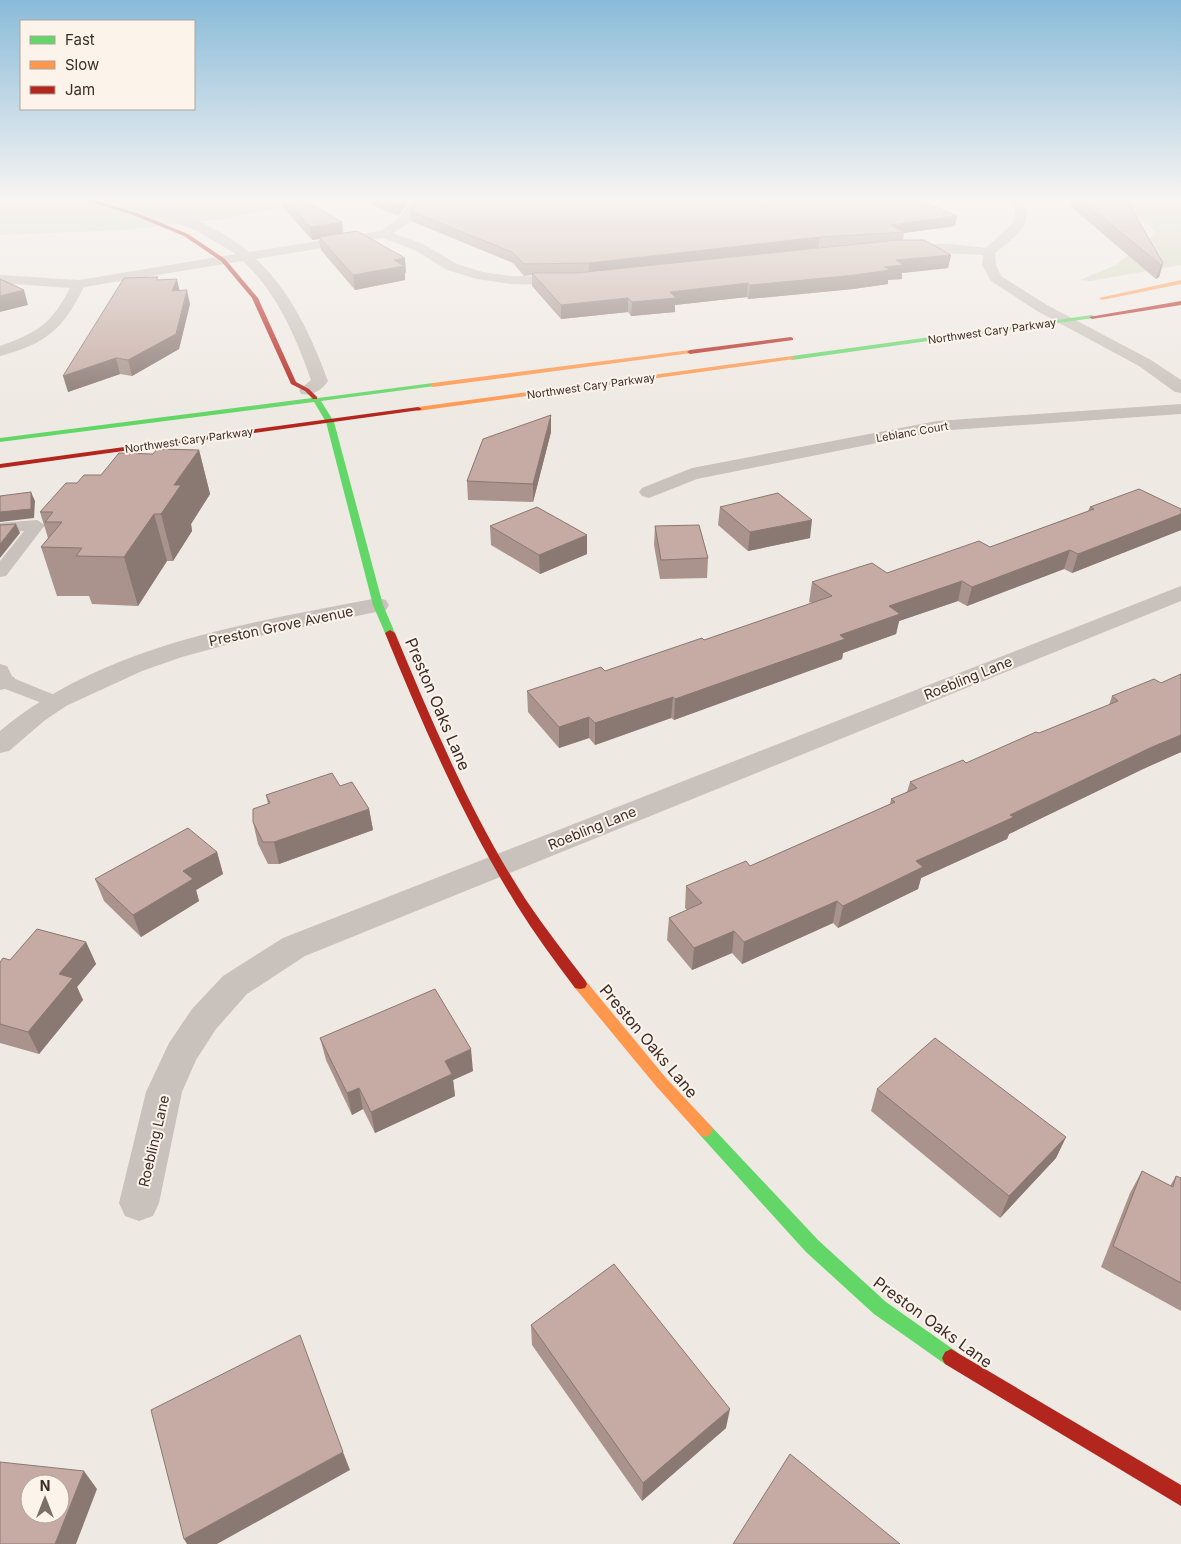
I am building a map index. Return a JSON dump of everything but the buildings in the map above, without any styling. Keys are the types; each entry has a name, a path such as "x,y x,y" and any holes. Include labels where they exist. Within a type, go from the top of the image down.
{"main road":[{"name":"Preston Oaks Lane","path":"232,271 255,298 292,383 312,395 330,422 378,605 439,752 497,866 566,967 661,1082 812,1246 880,1308 966,1369 1181,1496"},
{"path":"1087,300 1181,282"},
{"name":"Northwest Cary Parkway","path":"0,466 1065,321 1181,303"},
{"name":"Northwest Cary Parkway","path":"1022,310 1060,305"},
{"name":"Northwest Cary Parkway","path":"0,440 312,395 806,337"}],"street":[{"path":"0,279 80,284 157,271"},
{"path":"259,271 276,291 292,316 306,345 320,381 312,395"},
{"path":"466,271 482,276 510,280 586,280"},
{"path":"992,271 996,278 1042,308 1145,363 1181,388"},
{"path":"0,351 28,340 49,328 60,318 80,284"},
{"name":"Leblanc Court","path":"649,492 692,474 937,426 1181,410"},
{"name":"Roebling Lane","path":"140,1203 164,1092 182,1053 204,1019 235,985 294,947 1181,593"},
{"name":"Preston Grove Avenue","path":"0,745 55,702 132,665 245,631 378,605"}],"lane":[{"path":"0,528 37,524 0,572"},
{"path":"2,678 55,702"}],"green space":[{"path":"1101,271 1147,271 1090,281 1080,280"}],"traffic: fast":[{"path":"792,358 1092,317"},
{"path":"0,440 433,385"},
{"path":"315,398 330,422 378,605 390,633"},
{"path":"705,1130 812,1246 880,1308 951,1358"}],"traffic: slow":[{"path":"1102,298 1181,282"},
{"path":"433,385 690,352"},
{"path":"418,409 792,358"},
{"path":"580,984 661,1082 705,1130"}],"traffic: jam":[{"path":"232,271 255,298 293,383 307,390 315,398"},
{"path":"1092,317 1181,303"},
{"path":"690,352 791,339"},
{"path":"0,466 418,409"},
{"path":"390,633 429,725 472,816 521,902 549,944 580,984"},
{"path":"951,1358 1181,1496"}]}
